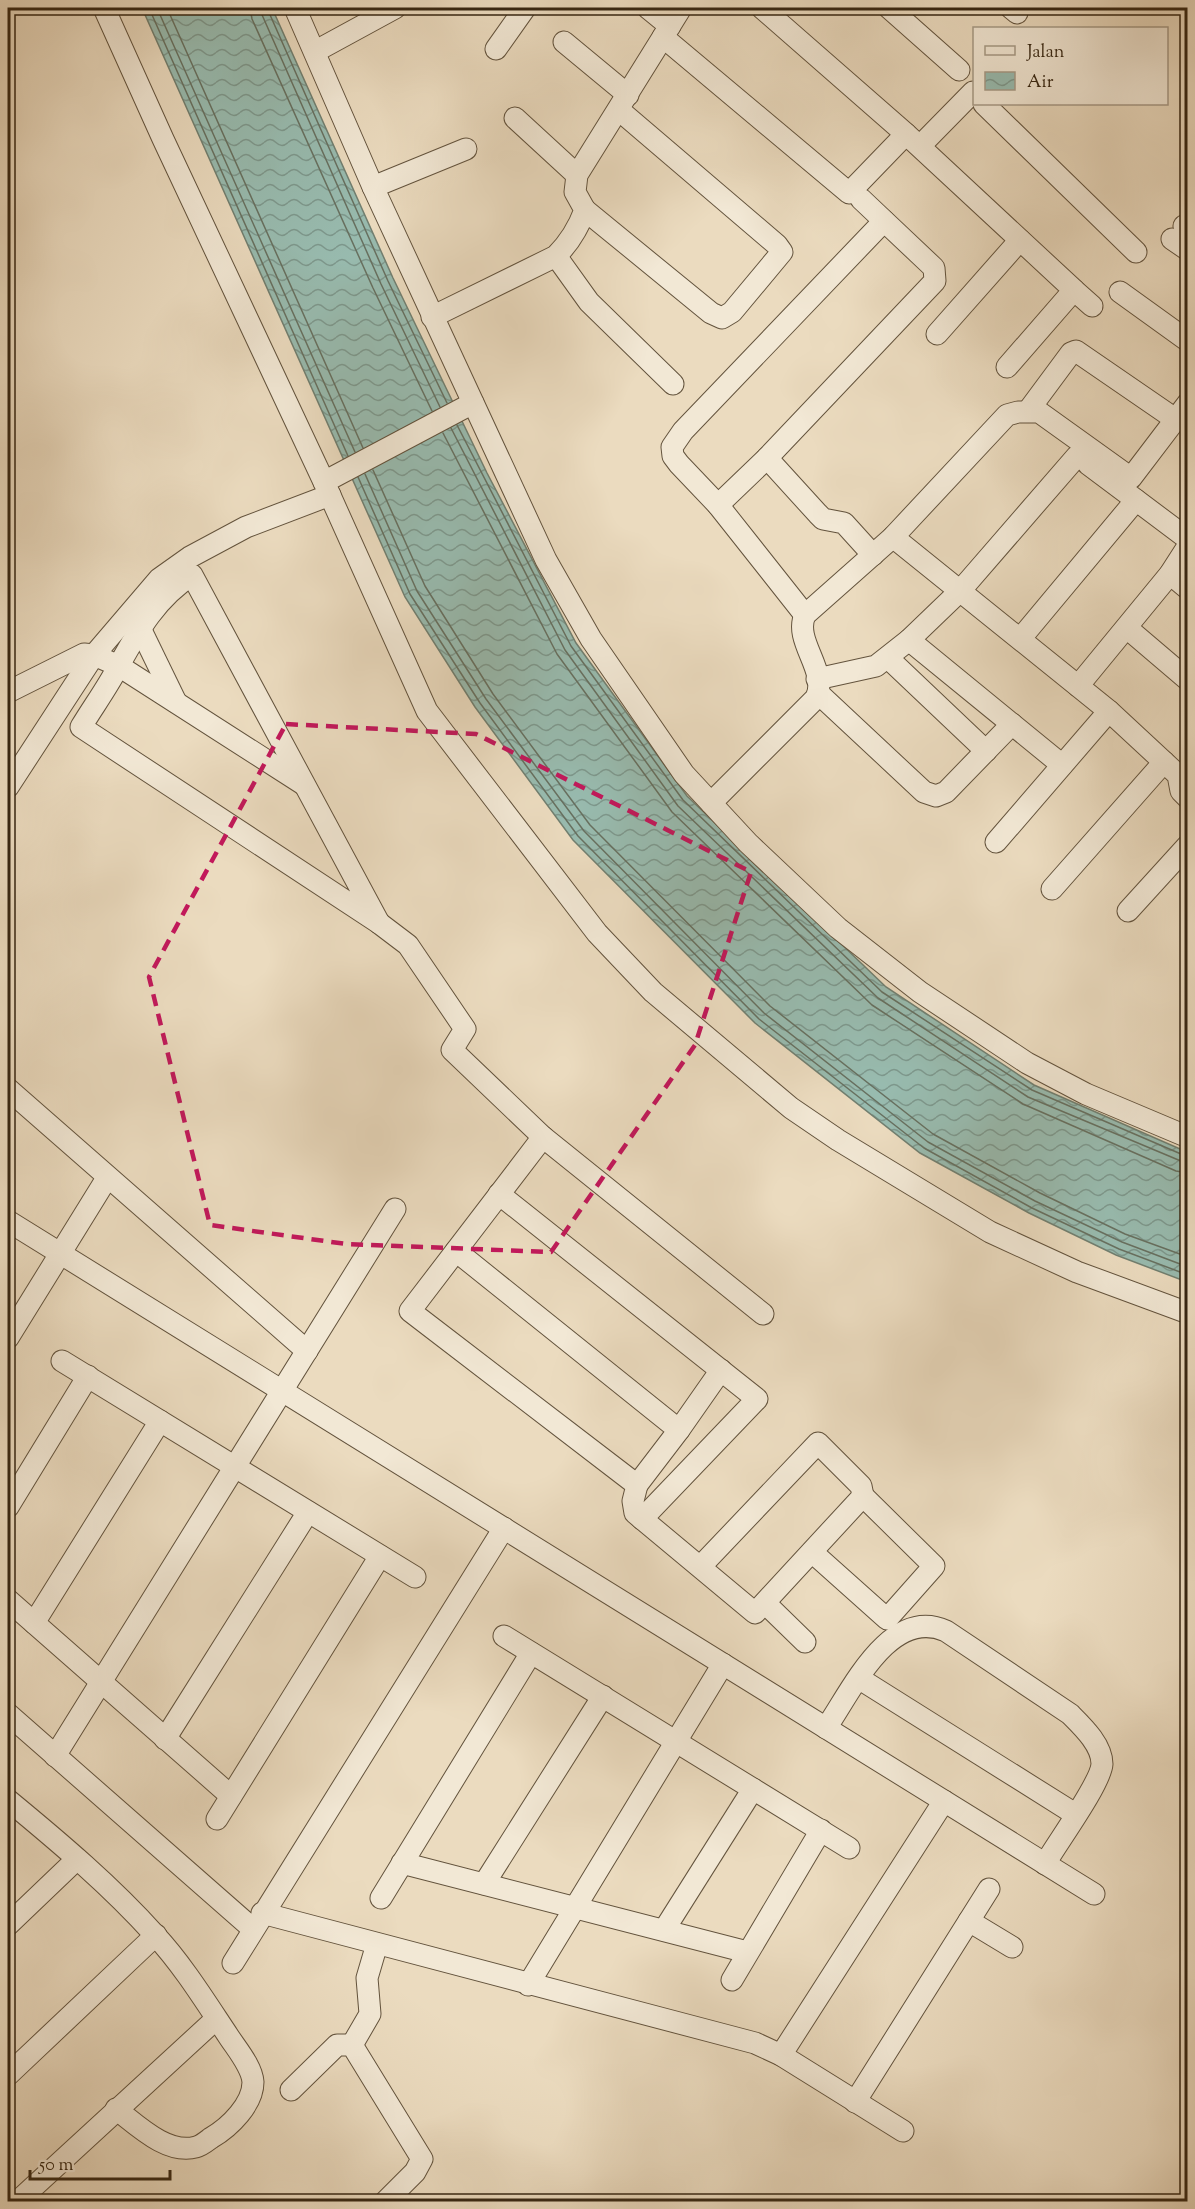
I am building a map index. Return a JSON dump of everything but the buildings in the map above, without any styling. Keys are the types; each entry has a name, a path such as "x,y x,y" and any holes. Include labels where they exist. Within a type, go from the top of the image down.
{"street":[{"path":"104,8 327,489 427,711 597,933 653,992 791,1108 900,1179 990,1232 1077,1272 1188,1313"},
{"path":"295,8 316,51 373,187 432,318 546,560 591,639 684,774 748,843 838,928 920,992 1027,1063 1086,1094 1188,1137"},
{"path":"316,51 394,8"},
{"path":"496,49 525,8"},
{"path":"648,8 667,32 849,193 973,92"},
{"path":"564,42 623,102 782,252 732,312 722,318 711,313 585,210 575,192 577,175 623,102 667,32 681,8"},
{"path":"762,8 913,140 1092,306"},
{"path":"889,8 960,70"},
{"path":"985,105 1136,252"},
{"path":"514,118 577,175"},
{"path":"373,187 466,149"},
{"path":"718,505 767,458 935,281 934,268 861,199"},
{"path":"432,318 556,256 579,228 585,210"},
{"path":"805,615 718,505 673,456 672,447 676,439 884,220"},
{"path":"937,334 1020,240"},
{"path":"556,256 589,302 673,384"},
{"path":"1007,367 1074,290"},
{"path":"1120,292 1188,341"},
{"path":"1021,638 1130,489 1181,411 1076,351 1023,411"},
{"path":"8,787 94,655 159,579 190,557 246,527 327,489 472,403"},
{"path":"1023,411 1077,456 1130,489"},
{"path":"1012,724 946,792 929,795 818,686 802,626 805,615 893,537 1006,415 1023,411 1039,412 1188,539"},
{"path":"818,686 888,658 909,640 960,591 1077,456"},
{"path":"767,458 823,519 844,524 873,555"},
{"path":"893,537 1021,638 1177,771 1181,791 1188,798"},
{"path":"1078,686 1170,574 1188,546"},
{"path":"1170,574 1188,589"},
{"path":"379,923 192,575 177,585 154,607 126,648 119,666 81,727 379,923 408,945 465,1029 452,1050 543,1137 763,1314"},
{"path":"140,628 176,702"},
{"path":"1127,628 1188,680"},
{"path":"909,640 1062,765"},
{"path":"8,692 84,654 94,655 119,666 306,786"},
{"path":"888,658 986,751"},
{"path":"711,803 813,703 818,686"},
{"path":"996,842 1109,711"},
{"path":"1052,889 1177,771"},
{"path":"1128,911 1188,845"},
{"path":"8,1089 307,1351"},
{"path":"543,1137 410,1311 637,1485"},
{"path":"8,1338 107,1178"},
{"path":"499,1194 757,1399 642,1519"},
{"path":"55,1756 395,1209"},
{"path":"8,1221 1094,1894"},
{"path":"456,1251 679,1430"},
{"path":"62,1361 415,1577"},
{"path":"721,1370 637,1485 633,1501 635,1513 755,1613 863,1496"},
{"path":"8,1507 88,1376"},
{"path":"34,1623 160,1421"},
{"path":"700,1567 818,1443 861,1486 863,1496 934,1566 887,1619 812,1552"},
{"path":"165,1739 308,1512"},
{"path":"233,1963 504,1528"},
{"path":"217,1819 380,1556"},
{"path":"8,1600 231,1796"},
{"path":"765,1603 805,1642"},
{"path":"826,1728 885,1642 904,1631 925,1624 946,1631 1055,1703 1084,1727 1100,1752 1102,1763 1097,1781 1045,1863"},
{"path":"504,1636 849,1848"},
{"path":"381,1898 531,1653"},
{"path":"528,1985 573,1907 723,1664"},
{"path":"860,1679 1075,1814"},
{"path":"484,1884 603,1696"},
{"path":"8,1714 55,1756 258,1921 377,1944 528,1985 703,2027 755,2043 782,2055 903,2132"},
{"path":"664,1930 753,1789"},
{"path":"782,2055 944,1801"},
{"path":"10,1806 77,1859 156,1935 243,2059 253,2080 250,2099 215,2136 196,2147 177,2148 155,2138 116,2109"},
{"path":"732,1980 820,1830"},
{"path":"8,1925 77,1859"},
{"path":"402,1863 747,1952"},
{"path":"855,2102 989,1889"},
{"path":"969,1921 1011,1947"},
{"path":"8,2075 156,1935"},
{"path":"352,2045 370,2014 368,1978 377,1944"},
{"path":"17,2202 216,2019"},
{"path":"291,2090 337,2045 352,2045"},
{"path":"352,2045 422,2159 415,2172 384,2202"}],"highlighted area":[{"path":"286,724 476,734 751,872 695,1045 551,1252 346,1244 210,1225 149,977"}],"water":[{"path":"142,8 272,8 393,278 487,473 576,643 687,796 886,987 1034,1085 1187,1152 1187,1282 1116,1255 1029,1213 920,1153 755,1023 573,840 475,707 405,597"}]}
